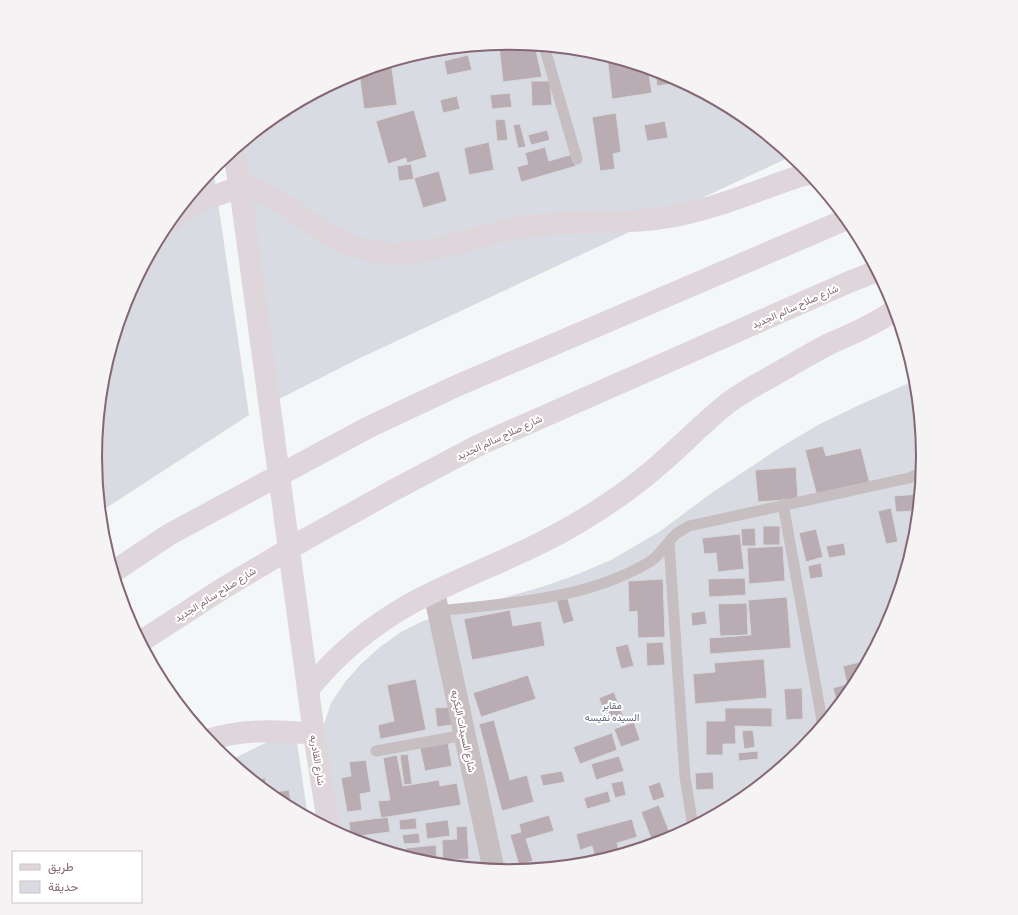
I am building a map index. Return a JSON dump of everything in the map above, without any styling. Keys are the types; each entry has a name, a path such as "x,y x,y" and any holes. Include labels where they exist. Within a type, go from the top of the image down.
{"main road":[{"name":"شارع القادريه","path":"234,156 240,187 314,734 328,822"},
{"path":"186,209 195,203 240,187 255,190 273,198 332,237 350,245 389,254 410,253 430,250 488,234 530,226 639,221 684,214 803,175"},
{"path":"117,569 170,534 369,427 454,387 839,222"},
{"name":"شارع صلاح سالم الجديد","path":"145,639 222,589 306,539 392,490 478,445 872,273"},
{"path":"308,690 344,651 365,634 410,604 436,602 525,551 578,523 634,486 729,402 791,365 829,345 865,329 890,313"},
{"path":"214,738 251,731 283,730 314,734"}],"street":[{"name":"شارع السيدات البكريه","path":"436,602 493,864"}],"lane":[{"path":"546,52 577,160"},
{"path":"436,602 543,599 582,590 616,578 647,564 658,556 675,535 688,526 916,475"},
{"path":"783,504 821,719"},
{"path":"669,543 685,777 692,821"},
{"path":"376,751 465,735"}],"green space":[{"path":"509,50 562,53 614,64 665,81 689,92 713,105 757,134 786,159 358,359 277,400 244,148 283,119 329,92 353,81 404,64 456,53"},
{"path":"214,177 249,415 105,509 102,484 102,431 109,378 123,327 144,277 156,254 186,209"},
{"name":"مقابر السيده نفيسه","path":"910,383 916,431 916,484 909,537 903,563 895,588 874,638 848,684 832,706 797,746 757,781 713,810 665,834 614,851 562,862 509,865 456,862 404,851 353,834 333,825 320,746 324,724 331,703 345,682 362,663 380,647 401,632 423,621 545,586 611,560 659,532 713,492 781,447 818,425"},
{"path":"295,728 307,811 261,781 234,758"}],"building":[{"path":"499,50 536,51 542,77 503,82"},
{"path":"468,55 472,70 447,75 444,61"},
{"path":"608,63 649,75 652,93 612,99"},
{"path":"392,68 397,105 364,109 360,79"},
{"path":"656,78 671,84 657,86"},
{"path":"531,81 550,81 552,105 532,106"},
{"path":"510,93 512,107 492,109 490,95"},
{"path":"457,96 460,109 443,113 440,100"},
{"path":"414,110 427,157 407,163 406,158 388,164 376,121"},
{"path":"616,113 621,152 613,154 615,169 600,171 592,117"},
{"path":"505,119 508,140 497,141 495,120"},
{"path":"665,121 668,138 647,141 644,125"},
{"path":"520,124 526,147 518,148 513,125"},
{"path":"547,130 550,140 531,145 528,135"},
{"path":"489,142 494,170 469,175 464,148"},
{"path":"545,147 549,161 573,154 576,166 521,182 517,167 528,164 525,153"},
{"path":"411,164 414,179 399,181 397,166"},
{"path":"439,171 447,201 423,208 414,178"},
{"path":"823,446 826,456 861,448 870,484 817,496 805,450"},
{"path":"796,467 798,499 758,502 755,470"},
{"path":"915,494 913,511 896,512 894,496"},
{"path":"891,508 898,542 886,544 878,511"},
{"path":"763,526 780,526 780,545 763,545"},
{"path":"755,528 756,546 742,546 741,529"},
{"path":"816,529 823,557 806,562 799,533"},
{"path":"740,534 744,569 718,572 716,553 704,554 702,538"},
{"path":"844,543 846,555 829,558 826,546"},
{"path":"783,546 785,581 749,584 747,548"},
{"path":"821,563 823,577 810,579 808,566"},
{"path":"745,578 746,595 709,597 708,579"},
{"path":"663,579 665,637 638,638 637,611 629,612 628,581"},
{"path":"567,596 574,621 563,624 556,599"},
{"path":"787,597 791,648 710,654 709,638 751,635 748,600"},
{"path":"747,603 748,635 720,636 718,604"},
{"path":"510,610 513,626 541,621 545,646 472,660 464,619"},
{"path":"705,611 707,624 692,626 691,613"},
{"path":"663,642 665,665 647,666 646,643"},
{"path":"628,644 634,666 621,669 615,647"},
{"path":"764,659 767,698 695,704 693,674 715,672 714,663"},
{"path":"862,662 848,684 836,700 833,688 847,684 843,666"},
{"path":"528,675 536,699 481,717 473,693"},
{"path":"416,679 426,730 380,739 378,725 394,721 387,685"},
{"path":"802,688 803,719 786,720 784,689"},
{"path":"614,692 624,718 608,723 599,698"},
{"path":"450,707 452,725 437,727 435,708"},
{"path":"725,708 772,708 772,727 735,726 736,744 723,744 723,755 706,755 706,721 725,721"},
{"path":"494,720 510,780 527,775 534,802 502,811 479,724"},
{"path":"634,722 640,740 621,747 614,729"},
{"path":"753,730 755,747 744,749 742,731"},
{"path":"612,733 617,750 580,764 573,747"},
{"path":"448,743 452,766 425,771 420,748"},
{"path":"758,751 758,759 739,761 738,753"},
{"path":"408,754 412,784 404,785 400,755"},
{"path":"397,755 403,786 439,780 440,786 457,783 461,805 381,818 378,801 390,800 383,758"},
{"path":"619,756 624,771 596,780 591,764"},
{"path":"366,760 371,792 360,794 362,810 347,812 341,778 351,776 349,762"},
{"path":"562,771 565,782 543,786 540,775"},
{"path":"713,772 714,789 696,790 695,773"},
{"path":"265,778 266,784 261,781 258,779"},
{"path":"623,781 626,795 615,798 611,783"},
{"path":"660,782 665,797 653,801 648,786"},
{"path":"289,790 291,801 283,796 277,792"},
{"path":"608,791 611,802 587,809 584,798"},
{"path":"659,805 669,831 651,838 641,812"},
{"path":"549,815 554,831 526,839 533,861 519,865 510,835 521,832 519,824"},
{"path":"388,817 390,832 359,836 350,833 349,822"},
{"path":"416,818 417,829 400,830 399,820"},
{"path":"632,819 637,837 617,843 619,850 594,856 592,846 580,850 576,834"},
{"path":"448,820 450,836 427,839 425,823"},
{"path":"467,826 469,859 443,859 442,840 457,839 456,827"},
{"path":"419,833 420,843 404,844 402,835"},
{"path":"436,845 437,858 406,852 406,848"}]}
